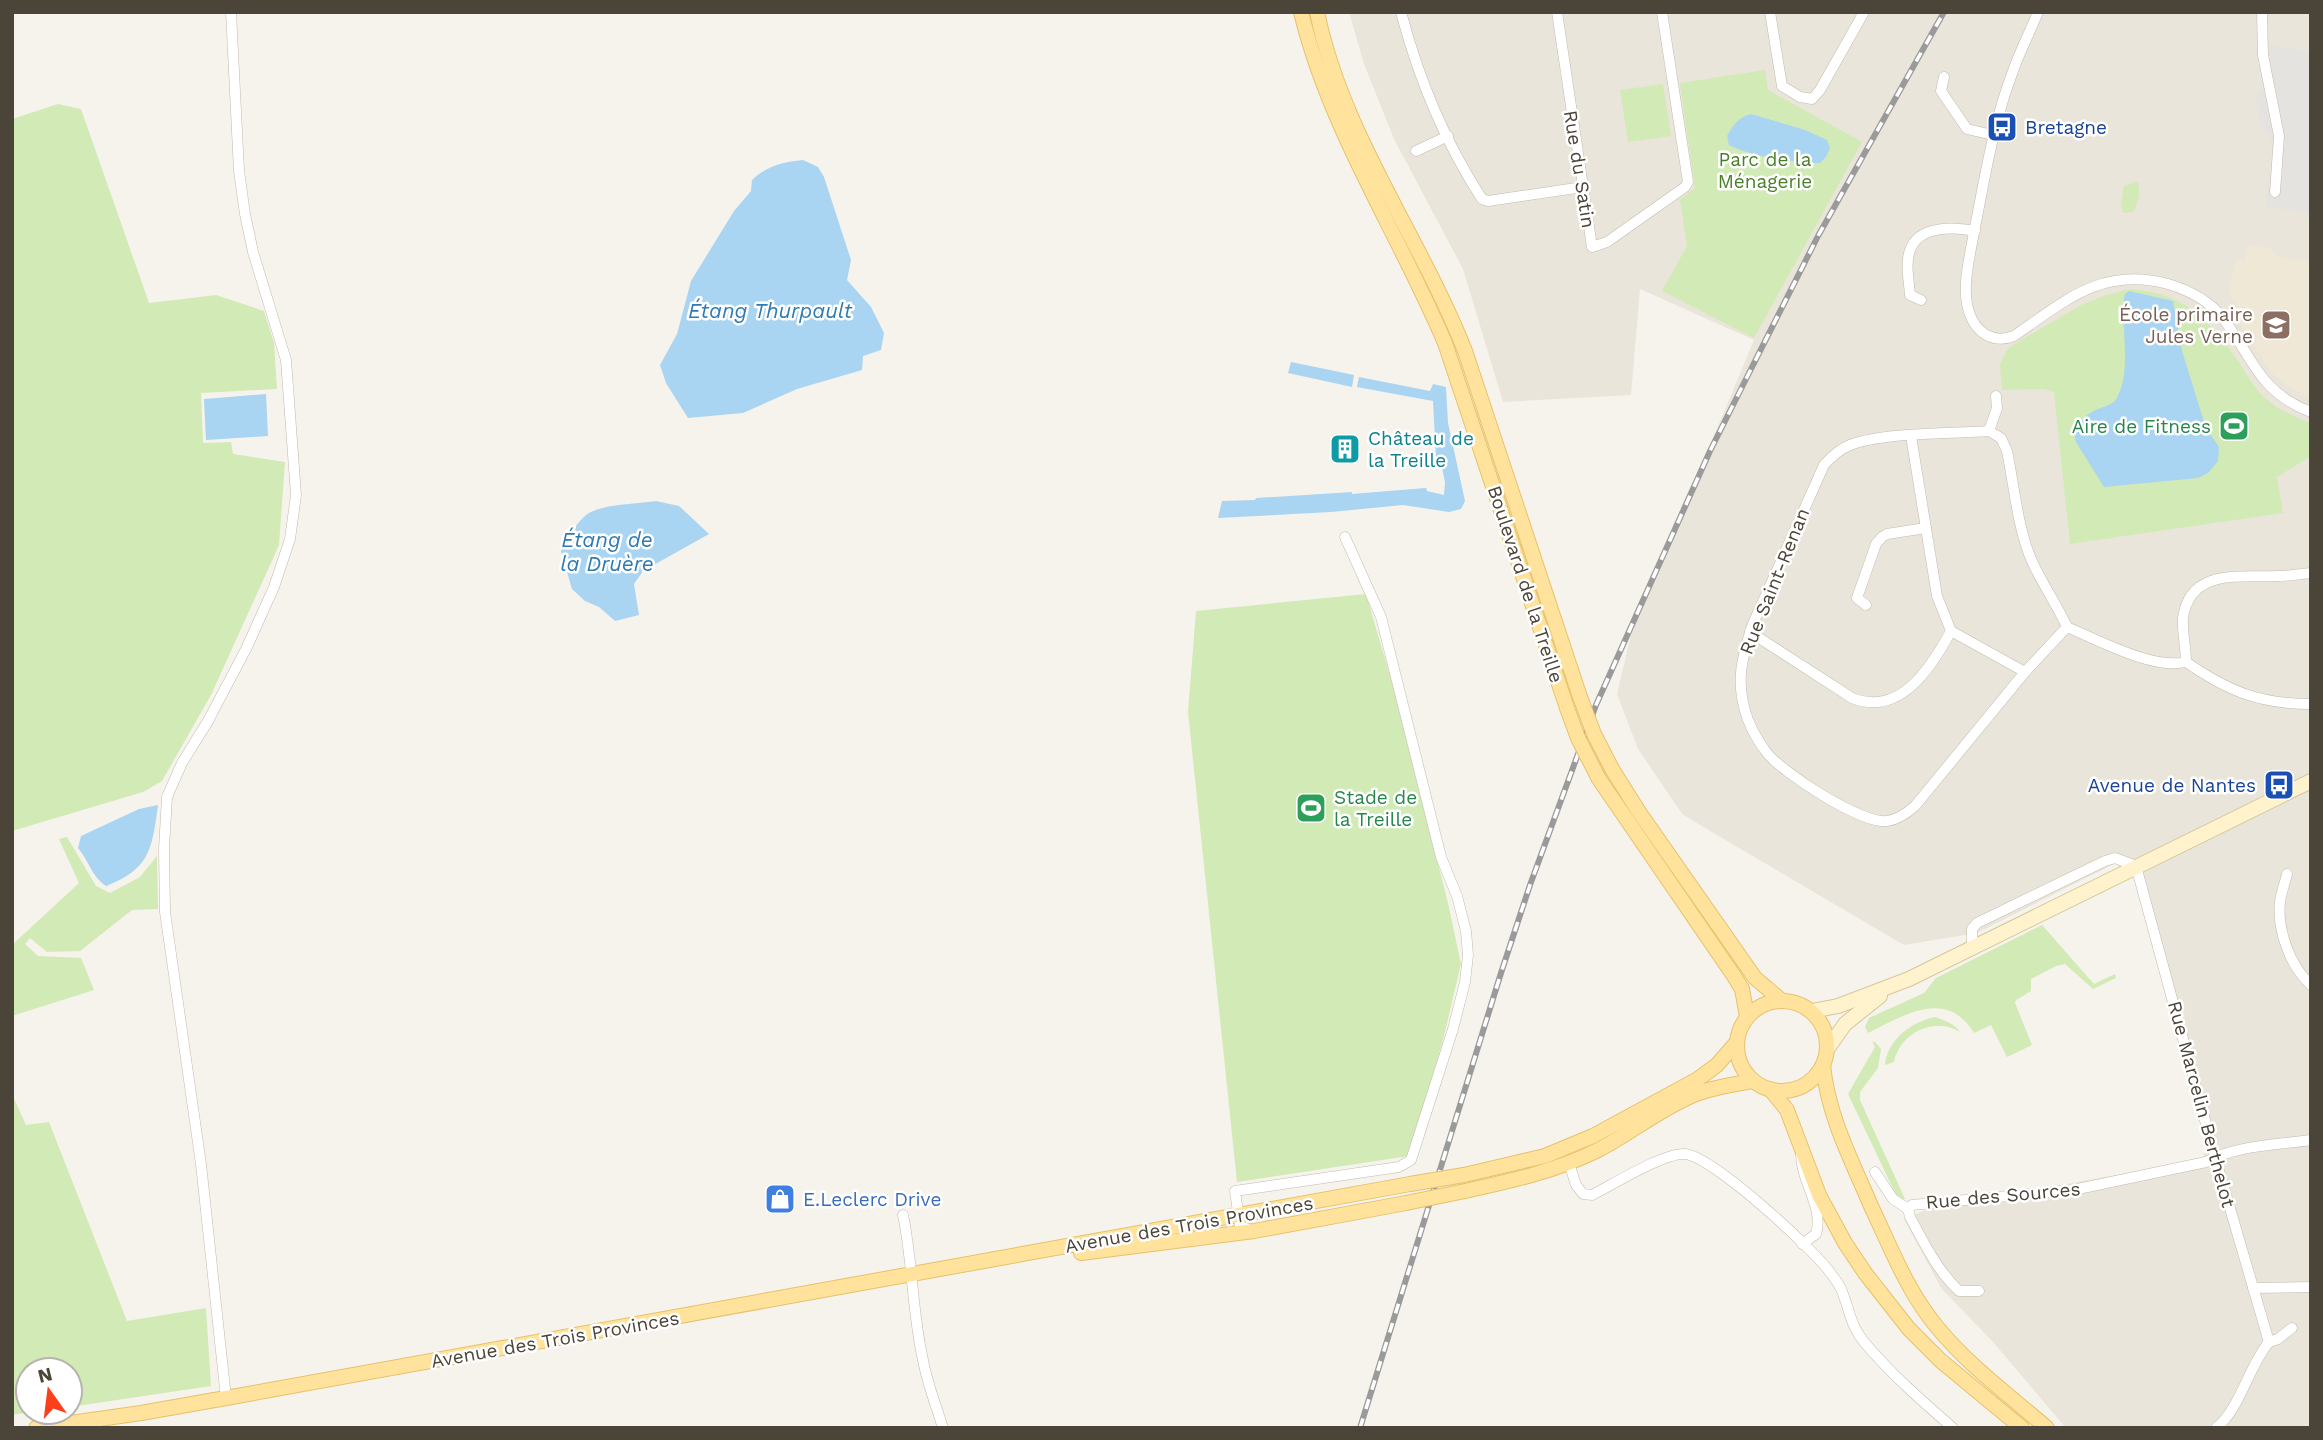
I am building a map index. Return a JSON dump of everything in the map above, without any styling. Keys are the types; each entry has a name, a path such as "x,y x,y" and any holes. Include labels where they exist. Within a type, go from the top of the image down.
{"main road":[{"name":"Boulevard de la Treille","path":"1301,12 1318,73 1339,128 1446,343 1578,738 1599,779 1742,989 1747,1016"},
{"name":"Boulevard de la Treille","path":"1317,12 1327,50 1366,149 1444,300 1465,351 1594,734 1639,812 1755,978 1780,1000"},
{"path":"1812,1011 1838,1006 1898,984 2311,781"},
{"path":"1770,1090 1786,1091 1801,1087 1814,1078 1823,1065 1828,1048 1845,1024 1898,984"},
{"path":"1828,1048 1820,1020 1812,1011 1793,1002 1780,1000 1762,1004 1747,1016 1736,1043 1739,1058 1753,1081 1770,1090 1787,1110 1819,1195 1865,1273 1909,1329 1941,1361 2022,1428"},
{"name":"Avenue des Trois Provinces","path":"36,1428 226,1398 1464,1175 1545,1156 1593,1136 1698,1079 1717,1065 1736,1043"},
{"path":"1823,1065 1829,1106 1840,1136 1917,1302 1964,1355 2047,1428"},
{"path":"1569,1163 1695,1095 1727,1084 1753,1081"},
{"name":"Avenue des Trois Provinces","path":"968,1265 1254,1231 1465,1191 1531,1176 1569,1163"},
{"name":"Avenue des Trois Provinces","path":"76,1428 141,1413"}],"street":[{"path":"226,1398 201,1164 165,912 167,797 182,763 208,721 246,649 274,587 290,539 296,495 286,360 253,252 242,192 231,12"},
{"path":"1401,12 1414,59 1448,136 1482,199 1488,201 1583,187"},
{"name":"Rue du Satin","path":"1557,12 1592,247 1614,237 1685,187 1688,182 1662,12"},
{"path":"1770,12 1782,86 1800,97 1812,100 1864,12"},
{"path":"2038,12 2012,72 1993,135 1982,186 1966,290 1969,311 1976,326 1986,336 1995,340 2014,336 2079,292 2095,285 2128,278 2151,279 2180,288 2208,303 2221,316 2270,388 2290,403 2311,412"},
{"path":"2262,12 2263,55 2278,136 2275,192"},
{"path":"1944,77 1941,91 1967,129 1993,135"},
{"path":"1416,151 1448,136"},
{"path":"1921,300 1910,295 1908,261 1910,249 1916,240 1936,229 1960,228 1975,231"},
{"path":"1996,396 1997,408 1989,431 2001,438 2007,452 2028,552 2039,578 2054,600 2067,627 2163,664 2186,662 2219,684 2252,698 2286,704 2311,704"},
{"name":"Rue Saint-Renan","path":"1989,431 1871,440 1848,446 1824,465 1750,632 1742,659 1739,685 1746,712 1759,743 1792,775 1854,813 1887,821 1901,817 1915,806 2025,673 2067,627"},
{"path":"1912,436 1937,596 1951,631 2025,673"},
{"path":"1866,605 1857,598 1876,544 1887,534 1926,528"},
{"path":"1254,1231 1240,1226 1235,1191 1399,1167 1411,1160 1453,1029 1465,982 1468,955 1464,923 1441,857 1381,617 1345,537"},
{"path":"2186,662 2183,619 2189,601 2202,586 2223,576 2311,573"},
{"path":"1750,632 1852,698 1874,703 1893,700 1912,686 1951,631"},
{"name":"Rue Marcelin Berthelot","path":"2136,866 2215,1157 2269,1342"},
{"path":"2287,874 2280,903 2284,939 2291,958 2311,985"},
{"name":"Rue des Sources","path":"1979,1291 1959,1291 1950,1282 1935,1262 1908,1209 1916,1203 2073,1190 2206,1162 2240,1150 2311,1140"},
{"path":"1801,1148 1801,1168 1820,1219 1816,1234 1802,1244"},
{"path":"1569,1163 1576,1185 1583,1194 1592,1195 1672,1155 1687,1154 1708,1163 1750,1196 1828,1269 1843,1293 1849,1317 1863,1341 1914,1395 1953,1428"},
{"path":"1875,1172 1893,1199 1908,1209"},
{"path":"904,1214 923,1361 943,1428"},
{"path":"2253,1288 2311,1287"},
{"path":"2216,1428 2232,1410 2261,1351 2269,1342 2278,1339 2292,1328"}],"shaded area":[{"path":"1349,12 2311,12 2311,1428 2066,1428 1993,1342 1941,1288 1904,1219 1930,1208 2201,1160 2209,1145 2137,878 2116,863 1977,933 1904,945 1683,815 1638,749 1617,694 1631,635 1754,340 1640,289 1631,395 1503,402 1463,269 1394,139 1364,64"},
{"path":"2270,45 2311,52 2311,214 2265,206 2272,161 2271,138 2262,129 2254,95 2261,90"},
{"name":"École primaire Jules Verne","path":"2248,245 2270,249 2278,257 2311,262 2311,398 2288,386 2273,374 2238,321 2237,304 2229,293 2236,259 2245,261"}],"green space":[{"name":"Parc de la Ménagerie","path":"1765,70 1768,90 1862,142 1754,338 1662,291 1687,246 1680,200 1695,188 1680,83"},
{"path":"1663,84 1671,136 1628,142 1620,90"},
{"path":"58,104 81,109 149,303 216,295 264,311 274,343 277,389 201,393 203,443 231,442 233,454 285,462 279,545 211,695 162,781 143,792 12,831 12,119"},
{"path":"2138,183 2139,191 2136,205 2133,212 2123,213 2121,205 2124,186"},
{"path":"2131,289 2166,296 2194,311 2217,332 2264,397 2286,412 2311,423 2311,456 2277,477 2283,513 2070,544 2054,392 2044,389 2002,390 2000,364 2008,348 2081,305"},
{"name":"Stade de la Treille","path":"1366,594 1393,686 1461,964 1443,1040 1409,1156 1237,1182 1188,712 1196,611"},
{"path":"67,837 96,886 110,893 140,877 157,856 158,909 132,910 80,951 47,952 30,938 25,944 38,956 81,958 94,990 12,1016 12,945 79,883 59,839"},
{"path":"2042,925 2094,984 2115,974 2116,978 2093,989 2065,964 2031,979 2031,991 2015,1003 2032,1045 2007,1057 1991,1025 1974,1033 1963,1019 1951,1011 1937,1008 1910,1013 1868,1033 1865,1027 1869,1018 1924,993 1936,978"},
{"path":"1935,1017 1946,1021 1960,1032 1940,1026 1920,1030 1903,1043 1894,1062 1885,1065 1895,1040 1917,1023"},
{"path":"1872,1041 1881,1049 1878,1068 1860,1092 1860,1100 1905,1199 1898,1199 1848,1094 1875,1047"},
{"path":"12,1094 26,1125 49,1122 127,1321 206,1308 211,1386 84,1405 84,1356 14,1356 12,1415"}],"water":[{"path":"1751,114 1805,130 1827,140 1830,148 1826,157 1820,163 1786,160 1749,153 1729,145 1727,136 1732,128"},
{"name":"Étang Thurpault","path":"803,160 818,167 824,177 851,260 847,280 871,307 884,333 881,350 863,356 862,370 797,389 743,413 688,418 666,383 660,365 677,334 691,281 734,211 751,191 752,180 775,166"},
{"path":"2129,291 2173,301 2182,351 2206,428 2219,447 2218,461 2208,473 2198,478 2104,487 2076,442 2076,432 2083,419 2114,402 2121,387 2125,363 2124,299"},
{"path":"1291,362 1354,375 1352,387 1288,373"},
{"path":"1359,377 1430,391 1433,384 1446,387 1448,423 1465,501 1461,509 1449,512 1403,505 1218,518 1222,501 1426,488 1427,491 1444,495 1442,468 1436,458 1433,401 1357,387"},
{"path":"266,394 268,436 206,440 204,399"},
{"name":"Étang de la Druère","path":"656,501 679,506 709,534 643,571 634,584 639,615 615,621 572,589 561,551 578,523 592,511"},
{"path":"158,805 154,834 146,856 132,872 106,886 97,878 78,848 81,836 139,809"}],"railway":[{"path":"1360,1428 1501,973 1596,705 1710,451 1746,379 1818,236 1944,12"}],"place":[{"name":"Bretagne","path":"2002,127"},
{"name":"École primaire Jules Verne","path":"2276,325"},
{"name":"Aire de Fitness","path":"2234,426"},
{"name":"Château de la Treille","path":"1345,449"},
{"name":"Avenue de Nantes","path":"2279,785"},
{"name":"Stade de la Treille","path":"1311,808"},
{"name":"E.Leclerc Drive","path":"780,1199"}]}
